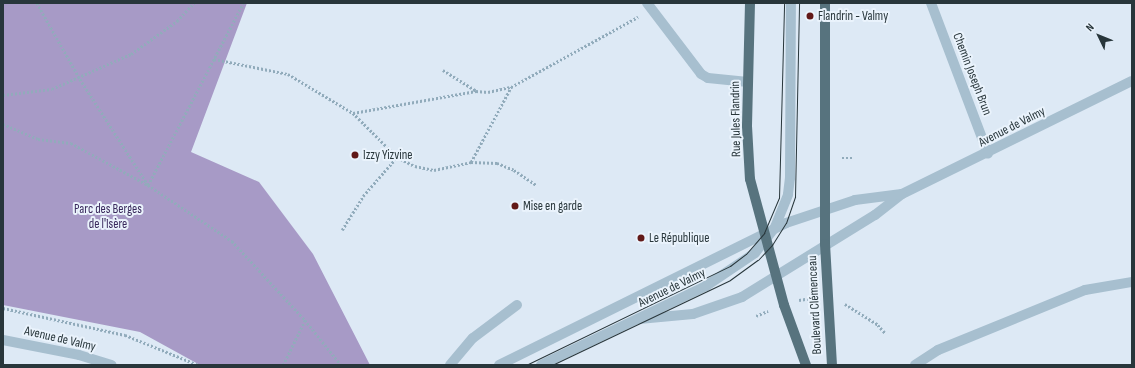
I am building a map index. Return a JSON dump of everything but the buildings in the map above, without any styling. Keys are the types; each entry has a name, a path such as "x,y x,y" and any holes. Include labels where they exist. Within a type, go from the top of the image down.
{"main road":[{"name":"Rue Jules Flandrin","path":"750,3 748,82 750,179 776,278"},
{"path":"825,3 825,208"},
{"name":"Boulevard Clémenceau","path":"825,208 825,244 832,365"},
{"name":"Boulevard Clémenceau","path":"776,278 784,305 806,365"}],"street":[{"path":"775,227 788,194 790,178 791,3"},
{"name":"Chemin Joseph Brun","path":"931,3 988,154"},
{"path":"650,6 701,74 708,78 748,82"},
{"name":"Avenue de Valmy","path":"639,319 693,314 742,297 776,278 825,244 874,215 902,194 988,154 1132,81"},
{"name":"Avenue de Valmy","path":"639,319 729,272 754,253 765,237 775,227 825,208 855,200 902,194"},
{"name":"Avenue de Valmy","path":"499,365 765,237"},
{"path":"915,365 938,350 1085,290 1132,282"},
{"path":"450,365 473,338 517,305"},
{"path":"541,365 639,319"},
{"name":"Avenue de Valmy","path":"3,340 79,355 111,365"}],"path":[{"path":"37,3 80,78 148,185"},
{"path":"3,95 52,89 80,78 131,54 177,21 194,3"},
{"path":"148,185 243,3"},
{"path":"353,113 476,91 488,92 511,87 650,6"},
{"path":"214,59 288,74 353,113 397,157 415,166 434,170 471,162 496,163 514,170 536,185"},
{"path":"443,70 476,91"},
{"path":"471,162 511,87"},
{"path":"3,124 38,139 71,143 148,185 232,241 305,320 341,365"},
{"path":"342,230 363,196 397,157"},
{"path":"756,316 803,299 828,296 856,309 886,334"},
{"path":"3,308 125,335 198,365"},
{"path":"283,365 305,320"}],"green space":[{"name":"Parc des Berges de l'Isère","path":"3,3 247,3 191,152 259,182 313,254 370,365 200,365 140,332 3,305"}],"tram line":[{"path":"526,365 730,266 746,254 764,233 779,198 784,3"},
{"path":"552,365 730,280 758,260 772,245 786,223 795,197 799,3"}],"place":[{"name":"Flandrin - Valmy","path":"810,16"},
{"name":"Izzy Yizvine","path":"355,155"},
{"name":"Mise en garde","path":"515,206"},
{"name":"Le République","path":"641,238"}]}
